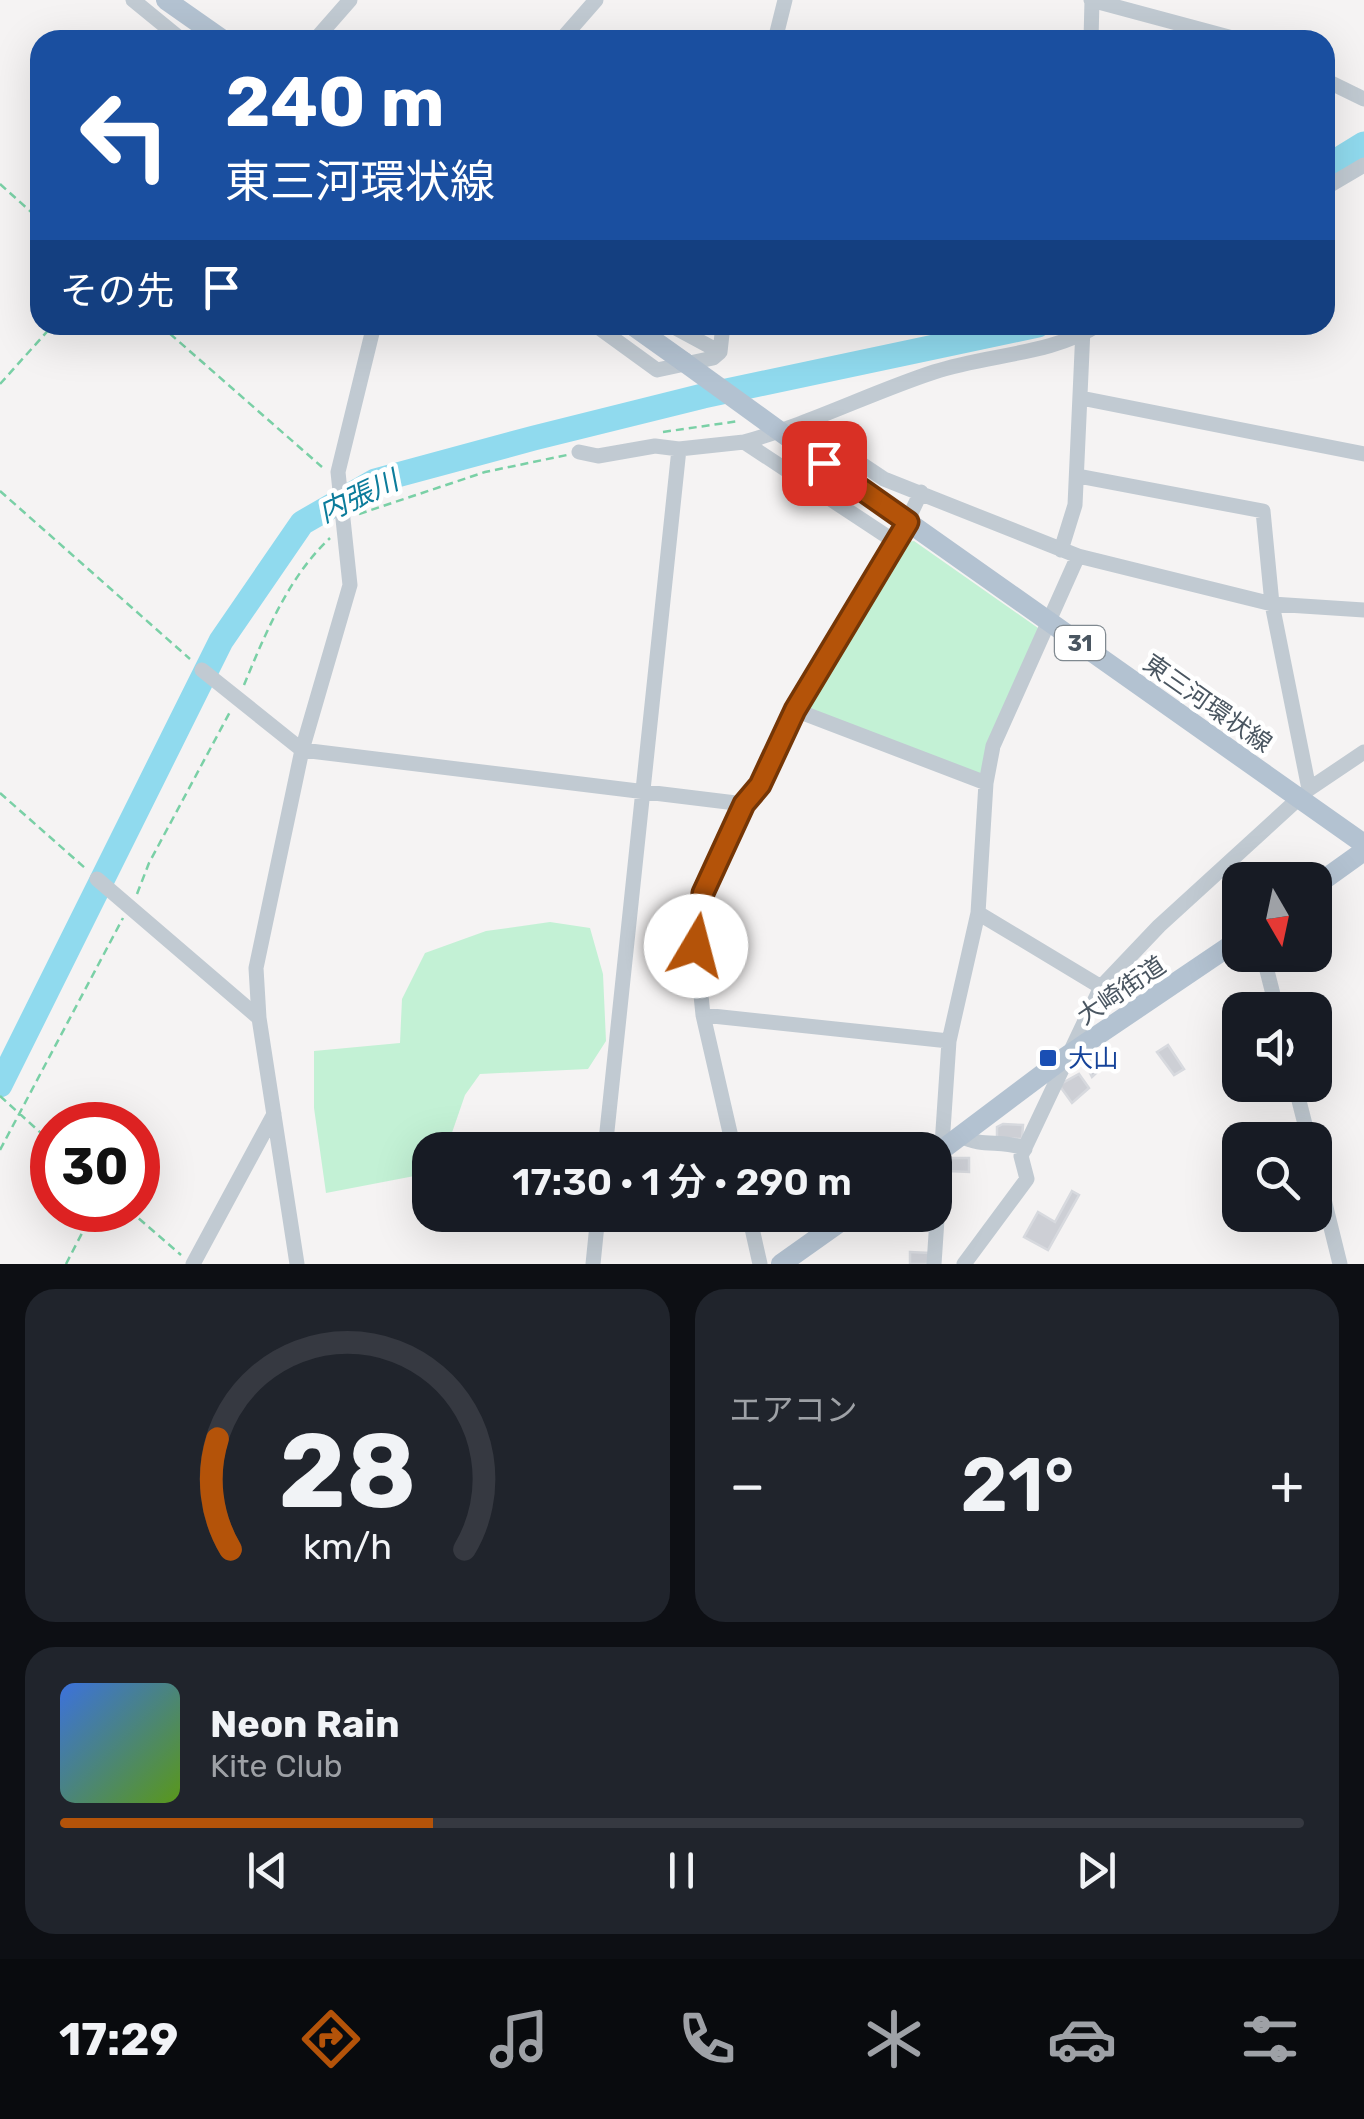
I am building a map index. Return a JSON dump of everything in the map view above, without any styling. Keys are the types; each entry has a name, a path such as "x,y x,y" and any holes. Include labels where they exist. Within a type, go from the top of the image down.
{"main road":[{"path":"166,0 209,30"},
{"name":"東三河環状線","path":"646,335 1047,620 1305,794 1364,848"},
{"path":"1332,873 1364,848"},
{"name":"大崎街道","path":"952,1143 1064,1058 1222,951"},
{"path":"780,1264 826,1232"}],"street":[{"path":"133,0 170,30"},
{"path":"324,30 350,0"},
{"path":"570,30 596,0"},
{"path":"778,30 785,0"},
{"path":"1091,30 1092,0 1203,30"},
{"path":"1335,85 1364,99"},
{"path":"1335,182 1364,165"},
{"path":"297,1264 259,1018 256,968 302,750 350,585 338,477 372,335"},
{"path":"609,335 657,370 713,358 720,352 722,335"},
{"path":"689,335 720,352"},
{"path":"578,452 598,456 655,446 679,449 744,442 814,421 936,371 1065,335"},
{"path":"1061,550 1075,505 1078,476 1083,335"},
{"path":"1081,398 1364,454"},
{"path":"814,421 845,453 884,478 1078,556 1272,604 1364,610"},
{"path":"744,442 896,543"},
{"path":"607,1132 679,449"},
{"path":"1078,476 1263,511 1272,604 1305,794"},
{"path":"730,1132 703,1015 696,946 703,893 744,804 760,785 795,710 896,543 921,492"},
{"path":"939,1132 949,1041 978,913 986,784 993,746 1078,556"},
{"path":"202,670 302,750 744,804"},
{"path":"795,710 986,784"},
{"path":"964,1264 1027,1179 1022,1156 1025,1148 1064,1058 1101,987 1159,926 1305,794 1364,752"},
{"path":"97,879 259,1018"},
{"path":"978,913 1101,987"},
{"path":"703,1015 949,1041"},
{"path":"192,1264 274,1114"},
{"path":"961,1136 971,1142 1012,1143 1025,1148"},
{"path":"593,1264 596,1232"},
{"path":"753,1232 760,1264"},
{"path":"934,1264 935,1232"},
{"path":"1332,1232 1340,1264"}],"path":[{"path":"0,184 30,211"},
{"path":"0,384 43,335"},
{"path":"171,335 320,466 338,477"},
{"path":"654,434 760,417"},
{"path":"0,1150 15,1110 130,906 149,862 305,565 344,524 392,500 485,472 578,452"},
{"path":"0,491 202,670"},
{"path":"0,792 97,879"},
{"path":"0,1096 30,1123"},
{"path":"66,1264 83,1232"},
{"path":"155,1232 192,1264"}],"green space":[{"path":"914,541 1038,628 980,774 805,708 900,543"},
{"path":"550,922 590,928 603,974 606,1041 588,1069 480,1074 465,1095 452,1132 412,1132 412,1176 326,1193 314,1108 314,1051 400,1043 402,999 425,953 486,931"}],"building":[{"path":"1168,1045 1184,1069 1174,1075 1157,1052"},
{"path":"1102,1049 1110,1060 1092,1077 1084,1061"},
{"path":"1079,1074 1089,1088 1072,1103 1059,1085"},
{"path":"1023,1125 1022,1139 997,1138 997,1127"},
{"path":"952,1158 969,1158 969,1172 952,1171"},
{"path":"1072,1191 1079,1195 1048,1250 1024,1237 1038,1212 1055,1222"},
{"path":"910,1252 929,1253 928,1264 910,1264"}],"waterway":[{"name":"内張川","path":"1335,162 1364,144"},
{"name":"内張川","path":"0,1085 221,641 302,523 375,481 703,396 991,335"}],"place":[{"name":"大山","path":"1048,1058"}],"route":[{"path":"696,946 703,893 744,804 760,785 795,710 908,522 824,463"}]}
